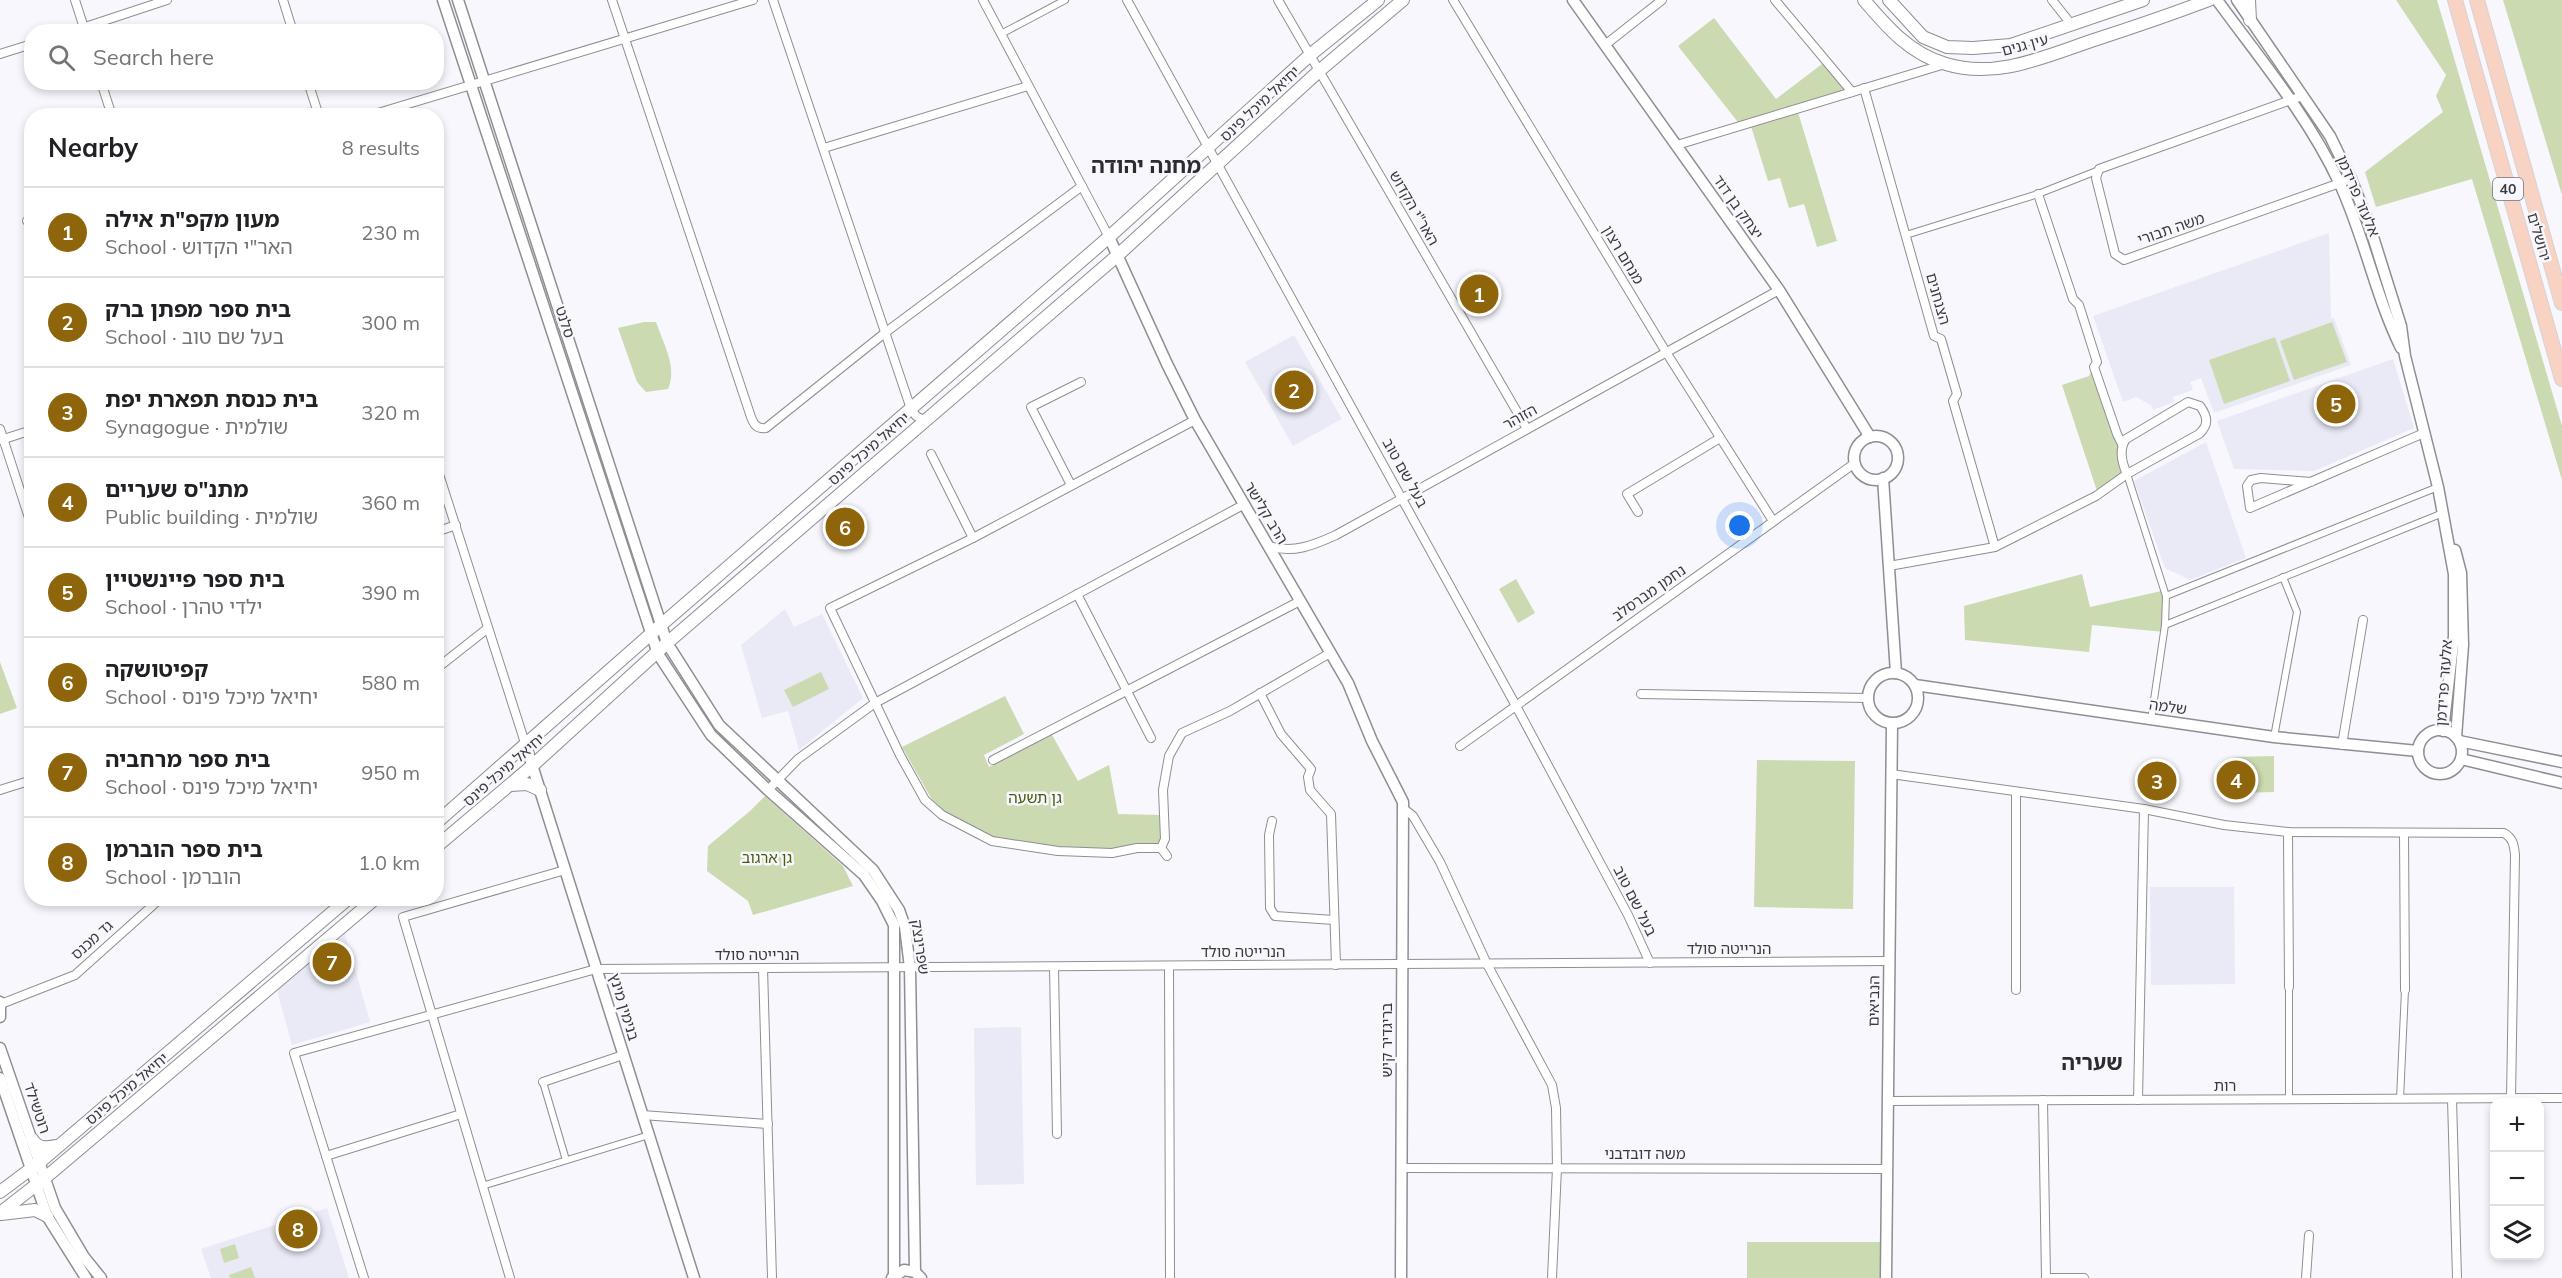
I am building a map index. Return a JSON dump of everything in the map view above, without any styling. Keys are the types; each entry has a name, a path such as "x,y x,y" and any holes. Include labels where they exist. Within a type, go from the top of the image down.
{"highway":[{"name":"ירושלים","path":"2477,0 2562,303"},
{"name":"ירושלים","path":"2455,3 2562,378"}],"main road":[{"path":"1310,55 1378,0"},
{"path":"1319,70 1404,0"},
{"name":"עין גנים","path":"1864,0 1912,49 1944,64 1979,70 2017,66 2209,0"},
{"name":"עין גנים","path":"1889,0 1923,37 1947,47 1973,48 2011,45 2143,0"},
{"path":"2249,0 2250,20"},
{"name":"יחיאל מיכל פינס","path":"444,816 1109,237 1310,55"},
{"name":"יחיאל מיכל פינס","path":"444,840 532,766 658,654 667,643 1118,255 1319,70"},
{"path":"510,785 527,784 540,790"},
{"name":"יחיאל מיכל פינס","path":"0,1192 35,1166 340,906"},
{"name":"יחיאל מיכל פינס","path":"0,1214 367,906"},
{"path":"32,1139 35,1145 42,1148 58,1146"},
{"path":"0,1214 35,1210 47,1216"}],"street":[{"path":"75,0 82,24"},
{"path":"98,24 167,0"},
{"path":"283,0 290,24"},
{"name":"סלנט","path":"443,0 658,654"},
{"name":"סלנט","path":"458,0 667,643"},
{"path":"612,0 751,417 754,425 761,429 766,428 886,333 1082,186"},
{"path":"394,108 753,0"},
{"path":"773,0 911,409 916,416 926,420"},
{"path":"983,0 1109,237"},
{"path":"1001,34 1065,0"},
{"name":"בעל שם טוב","path":"1127,0 1403,497 1628,915 1650,963"},
{"name":"האר\"י הקדוש","path":"1278,0 1527,429"},
{"name":"מנחם רצון","path":"1453,0 1666,352 1773,521"},
{"name":"יצחק בן דוד","path":"1573,0 1779,290 1870,437"},
{"path":"1605,45 1662,0"},
{"path":"1775,0 1852,92"},
{"path":"2052,0 2071,24"},
{"name":"אלעזר פרידמן","path":"2217,0 2317,140 2340,183 2389,324 2405,356"},
{"name":"אלעזר פרידמן","path":"2237,0 2330,136 2351,178 2401,326 2405,356 2438,487 2454,574 2454,636 2443,731"},
{"path":"0,54 24,46"},
{"path":"1677,146 1944,64"},
{"path":"824,148 1028,86"},
{"name":"הצנחנים","path":"1864,88 1934,336 1941,339 1957,394 1953,401 1995,547"},
{"path":"104,90 109,108"},
{"path":"311,90 316,108"},
{"path":"1906,235 2038,194 2099,169 2302,96"},
{"name":"משה תבורי","path":"2099,169 2096,178 2115,254 2124,260 2351,178"},
{"path":"2038,194 2073,299 2079,305 2097,362 2094,367 2122,444 2127,474 2166,596 2165,625 2151,720"},
{"name":"הרב קלישר","path":"1109,237 1195,420 1348,683 1372,741 1403,805"},
{"name":"הזוהר","path":"1269,546 1280,550 1312,546 1336,535 1779,290"},
{"path":"1071,485 1031,407 1081,382"},
{"path":"1889,566 1995,547 2096,496 2127,474 2199,434 2206,428 2205,413 2195,403 2184,404 2132,433 2122,444"},
{"path":"1161,848 1137,848 1112,853 1058,851 992,841 942,815 925,800 830,608 973,538 1195,420"},
{"path":"0,429 24,504"},
{"path":"2,440 24,433"},
{"path":"2311,482 2260,478 2251,480 2247,486 2250,508 2260,504 2311,482 2424,433"},
{"path":"1870,437 1882,437 1888,440 1897,452 1895,468 1883,478 1870,478 1863,475 1855,463 1855,452 1858,445 1870,437"},
{"path":"1638,512 1627,494 1720,438"},
{"path":"932,454 973,538"},
{"name":"נחמן מברסלב","path":"1460,746 1515,704 1855,463"},
{"path":"1883,478 1896,673"},
{"path":"2166,596 2438,487"},
{"path":"444,489 526,746"},
{"path":"768,790 798,759 875,703 1243,505"},
{"path":"2165,625 2443,513"},
{"path":"444,529 456,525"},
{"name":"אלעזר פרידמן","path":"2447,532 2460,563 2461,573 2463,645 2457,739"},
{"path":"2274,737 2297,612 2283,577"},
{"path":"1077,594 1151,738"},
{"path":"993,760 1300,601"},
{"path":"2342,745 2363,620"},
{"path":"444,663 488,628"},
{"name":"שפרינצק","path":"667,643 719,724 873,870 899,910 905,927 910,968 920,1276"},
{"path":"1161,848 1165,839 1163,790 1169,756 1182,733 1230,711 1330,653"},
{"name":"שפרינצק","path":"658,654 711,735 768,790 864,875 882,901 894,925 896,968 893,1276"},
{"path":"639,670 662,666 670,672"},
{"path":"1887,673 1896,673 1904,675 1915,685 1918,699 1913,713 1902,722 1892,724 1878,719 1873,713 1868,698 1873,682 1887,673"},
{"name":"שלמה","path":"1915,685 2274,737 2418,751"},
{"path":"1260,693 1281,734 1311,770 1308,777 1310,790 1330,814 1336,965"},
{"path":"1641,694 1868,698"},
{"name":"הנביאים","path":"1886,1278 1892,724"},
{"path":"2457,739 2461,747 2461,759 2457,766 2446,774 2432,773 2421,765 2418,751 2424,737 2430,732 2443,731 2457,739 2562,762"},
{"name":"בנימין מינץ","path":"526,746 694,1278"},
{"path":"2461,759 2562,783"},
{"path":"1892,774 2144,810 2224,825 2288,832 2504,833 2514,844 2511,1098"},
{"path":"0,790 24,782"},
{"path":"2016,793 2016,990"},
{"path":"1403,805 1413,816 1440,862 1487,964 1552,1085 1556,1108 1557,1168 1552,1278"},
{"name":"בריגדיר קיש","path":"1401,1278 1403,805"},
{"path":"2138,1100 2144,810"},
{"path":"1272,821 1269,835 1270,909 1275,916 1334,920"},
{"path":"2288,832 2289,1099"},
{"path":"2400,1099 2405,990 2404,833"},
{"path":"1161,848 1167,856"},
{"path":"444,905 565,870"},
{"name":"גד מכנס","path":"0,1017 1,1003 75,975 152,906"},
{"path":"442,906 404,917 510,1278"},
{"name":"הנרייטה סולד","path":"326,1156 294,1053 596,969 1889,961"},
{"path":"1169,966 1170,1278"},
{"path":"1054,967 1057,1134"},
{"path":"763,968 772,1278"},
{"name":"רוטשילד","path":"0,1048 32,1139 35,1166"},
{"path":"566,1160 543,1082 624,1055"},
{"name":"רוטשילד","path":"0,1078 35,1166"},
{"name":"רות","path":"2544,1098 2562,1098"},
{"path":"2452,1099 2457,1278"},
{"name":"רות","path":"1888,1101 2490,1099"},
{"path":"2043,1100 2046,1278 2085,1278"},
{"path":"364,1278 326,1156 461,1114"},
{"path":"642,1115 768,1124"},
{"path":"482,1186 649,1135"},
{"path":"35,1166 47,1216 86,1278"},
{"name":"משה דובדבני","path":"1402,1168 1887,1169"},
{"path":"40,1182 84,1257 101,1278"},
{"path":"2306,1278 2309,1235"},
{"path":"893,1276 904,1270 920,1276"}],"shaded area":[{"path":"2329,233 2331,318 2334,318 2351,365 2214,413 2201,378 2190,382 2193,390 2173,397 2174,402 2153,410 2151,405 2136,397 2123,402 2093,316"},
{"path":"1294,335 1342,419 1293,446 1245,362"},
{"path":"2393,359 2414,428 2314,471 2234,469 2217,421"},
{"path":"2206,442 2246,558 2190,580 2165,568 2134,481"},
{"path":"785,609 794,627 822,614 863,698 799,750 788,711 762,718 741,645"},
{"path":"2150,887 2234,887 2235,984 2151,985"},
{"path":"345,934 370,1022 292,1045 277,990"},
{"path":"1021,1027 1024,1184 976,1185 974,1028"},
{"path":"327,1208 349,1278 211,1278 201,1249"}],"green space":[{"path":"2396,0 2437,0 2562,426 2562,480 2472,179 2376,207 2365,172 2443,112 2436,96 2446,75"},
{"path":"2503,0 2562,0 2562,195"},
{"path":"1714,18 1776,99 1826,61 1852,92 1797,109 1837,241 1817,247 1804,204 1789,208 1780,178 1768,181 1750,123 1741,126 1678,46"},
{"path":"644,322 656,322 666,347 671,373 668,389 646,392 637,382 618,328"},
{"path":"2332,322 2347,362 2294,380 2280,341"},
{"path":"2275,337 2290,381 2224,404 2209,360"},
{"path":"2094,367 2117,434 2127,474 2098,494 2062,385 2089,376"},
{"path":"2082,574 2090,607 2166,590 2164,632 2092,625 2089,652 1965,640 1964,606"},
{"path":"1516,579 1535,613 1518,623 1499,589"},
{"path":"0,662 17,708 0,714"},
{"path":"821,672 829,689 793,707 784,690"},
{"name":"גן תשעה","path":"1005,696 1024,734 984,755 989,767 1052,735 1078,781 1109,765 1118,814 1159,815 1161,838 1159,843 1137,843 1113,849 1060,847 993,837 944,811 931,798 902,747"},
{"path":"2274,756 2274,792 2235,793 2234,757"},
{"path":"1757,760 1855,761 1853,909 1754,907"},
{"name":"גן ארגוב","path":"765,796 843,866 853,886 753,915 748,901 707,871 708,846"},
{"path":"1747,1242 1886,1242 1886,1278 1747,1278"},
{"path":"235,1244 239,1258 224,1263 220,1249"},
{"path":"251,1267 255,1278 230,1278 229,1275"}],"place":[{"name":"מעון מקפ\"ת אילה","path":"1479,294"},
{"name":"בית ספר מפתן ברק","path":"1294,390"},
{"name":"בית ספר פיינשטיין","path":"2336,404"},
{"name":"קפיטושקה","path":"845,527"},
{"name":"מתנ\"ס שעריים","path":"2236,780"},
{"name":"בית כנסת תפארת יפת","path":"2157,781"},
{"name":"בית ספר מרחביה","path":"332,962"},
{"name":"בית ספר הוברמן","path":"298,1229"}],"district":[{"name":"מחנה יהודה","path":"1146,166"},
{"name":"שעריה","path":"2092,1063"}]}
